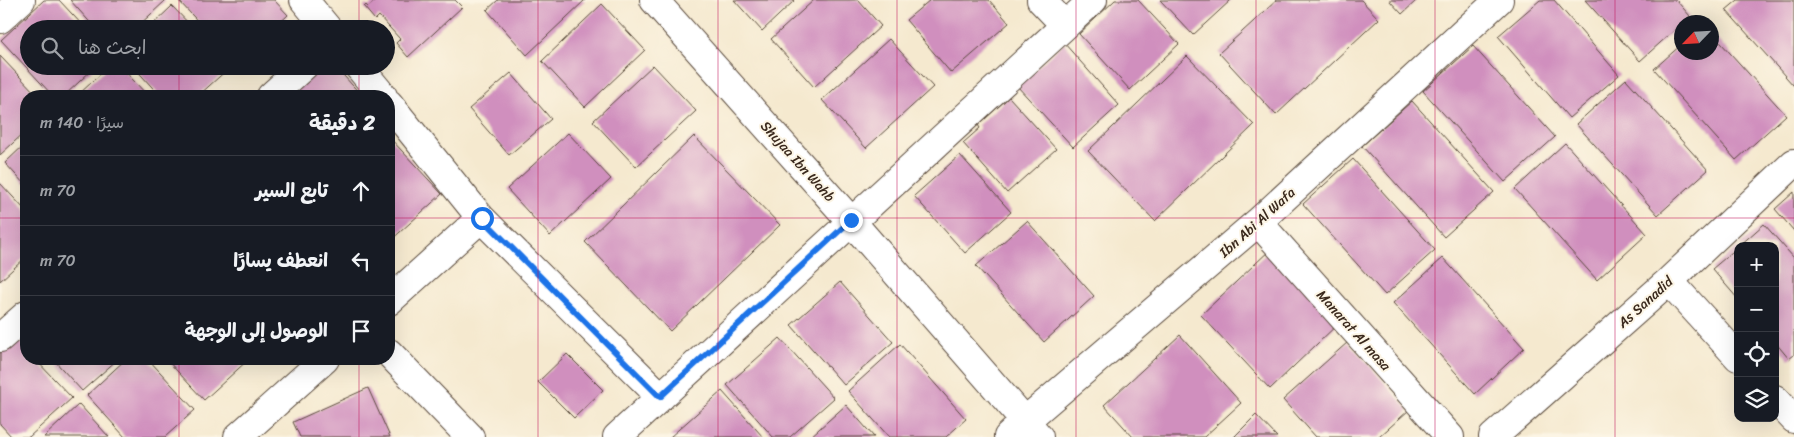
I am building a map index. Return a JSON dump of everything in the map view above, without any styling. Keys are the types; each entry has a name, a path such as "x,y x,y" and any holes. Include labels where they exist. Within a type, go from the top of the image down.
{"street":[{"path":"0,19 21,0"},
{"path":"304,0 321,20"},
{"name":"Shujaa Ibn Wahb","path":"654,0 851,220 1024,432"},
{"path":"1041,0 1065,25"},
{"path":"616,437 1093,0"},
{"name":"Ibn Abi Al Wafa","path":"1024,432 1258,222 1499,0"},
{"path":"278,90 294,75"},
{"path":"366,75 378,90"},
{"path":"395,111 482,218 660,397"},
{"name":"As Sanadid","path":"1494,437 1669,281 1794,163"},
{"path":"395,297 482,218"},
{"name":"Manarat Al masa","path":"1258,222 1450,437"},
{"path":"1669,281 1734,353"},
{"path":"0,338 20,320"},
{"path":"395,359 470,437"},
{"path":"238,437 318,365"},
{"path":"1779,403 1794,420"}],"building":[{"path":"44,0 59,0 78,20 22,20"},
{"path":"70,0 166,0 145,20 88,20"},
{"path":"274,0 288,15 283,20 197,20 179,1"},
{"path":"376,0 455,0 462,7 408,57 396,43 400,39 395,34 395,20 383,20 379,16 375,20 364,7 366,5 368,7"},
{"path":"498,0 585,0 527,55 487,10"},
{"path":"734,0 795,0 762,31"},
{"path":"814,0 858,0 881,26 814,87 771,39"},
{"path":"930,0 989,0 1009,23 951,73 906,20"},
{"path":"1115,0 1138,0 1179,44 1130,90 1079,34"},
{"path":"1160,0 1231,0 1193,35"},
{"path":"1277,0 1361,0 1379,19 1276,115 1219,53"},
{"path":"1389,0 1417,0 1402,14"},
{"path":"1540,0 1554,0 1619,75 1569,118 1498,36"},
{"path":"1585,0 1676,0 1689,15 1674,15 1674,30 1640,61"},
{"path":"1738,0 1794,0 1794,86 1726,10"},
{"path":"602,4 645,50 585,107 542,61"},
{"path":"172,6 185,20 157,20"},
{"path":"20,22 20,60 1,40"},
{"path":"889,39 933,87 866,148 822,100"},
{"path":"1719,41 1786,115 1736,160 1654,69 1674,51 1674,60 1719,60"},
{"path":"1064,43 1119,105 1073,147 1017,86"},
{"path":"1473,46 1555,137 1505,182 1423,91"},
{"path":"0,56 32,90 20,90 20,137 0,155"},
{"path":"1187,56 1254,125 1155,221 1088,151"},
{"path":"653,65 696,111 636,167 593,121"},
{"path":"511,73 551,119 509,155 469,109"},
{"path":"34,75 86,75 70,90 47,90"},
{"path":"99,75 128,75 142,90 83,90"},
{"path":"141,75 221,75 205,90 155,90"},
{"path":"311,75 343,75 357,90 294,90"},
{"path":"1626,79 1708,170 1658,215 1576,124"},
{"path":"1009,97 1056,149 1007,193 963,143 980,128 978,125"},
{"path":"1412,101 1494,192 1444,237 1362,146"},
{"path":"568,133 611,179 550,236 507,189"},
{"path":"694,136 780,225 670,331 585,242"},
{"path":"395,143 442,194 395,237"},
{"path":"1565,143 1647,234 1597,280 1515,189"},
{"path":"20,149 20,179 5,163"},
{"path":"960,155 1011,212 965,253 914,196"},
{"path":"1353,159 1435,250 1385,295 1303,204"},
{"path":"0,183 20,205 20,263 0,281"},
{"path":"1794,192 1794,231 1775,209"},
{"path":"1027,221 1094,296 1044,342 976,266"},
{"path":"1764,224 1794,258 1794,355 1789,359 1779,347 1779,242 1744,242"},
{"path":"1272,248 1341,321 1270,389 1201,315"},
{"path":"1734,250 1734,294 1712,269"},
{"path":"1443,258 1524,348 1475,394 1393,303"},
{"path":"840,282 893,342 844,385 791,325"},
{"path":"1180,335 1241,403 1204,437 1133,437 1104,405"},
{"path":"14,336 20,342 20,365 41,365 72,398 29,437 12,437 0,424 0,350"},
{"path":"780,338 834,398 790,437 773,437 727,385"},
{"path":"1348,342 1409,410 1379,437 1316,437 1283,400"},
{"path":"900,344 966,419 946,437 889,437 848,391"},
{"path":"567,354 603,390 574,418 538,382"},
{"path":"58,365 111,365 82,391"},
{"path":"120,365 154,365 195,410 165,437 125,437 87,395"},
{"path":"172,365 242,365 204,400"},
{"path":"368,388 390,437 300,437 293,422"},
{"path":"722,391 763,437 670,437"},
{"path":"79,404 109,437 44,437"},
{"path":"846,405 874,437 810,437"},
{"path":"1256,415 1277,437 1234,437"}],"route":[{"path":"482,218 660,397 851,220"}]}
